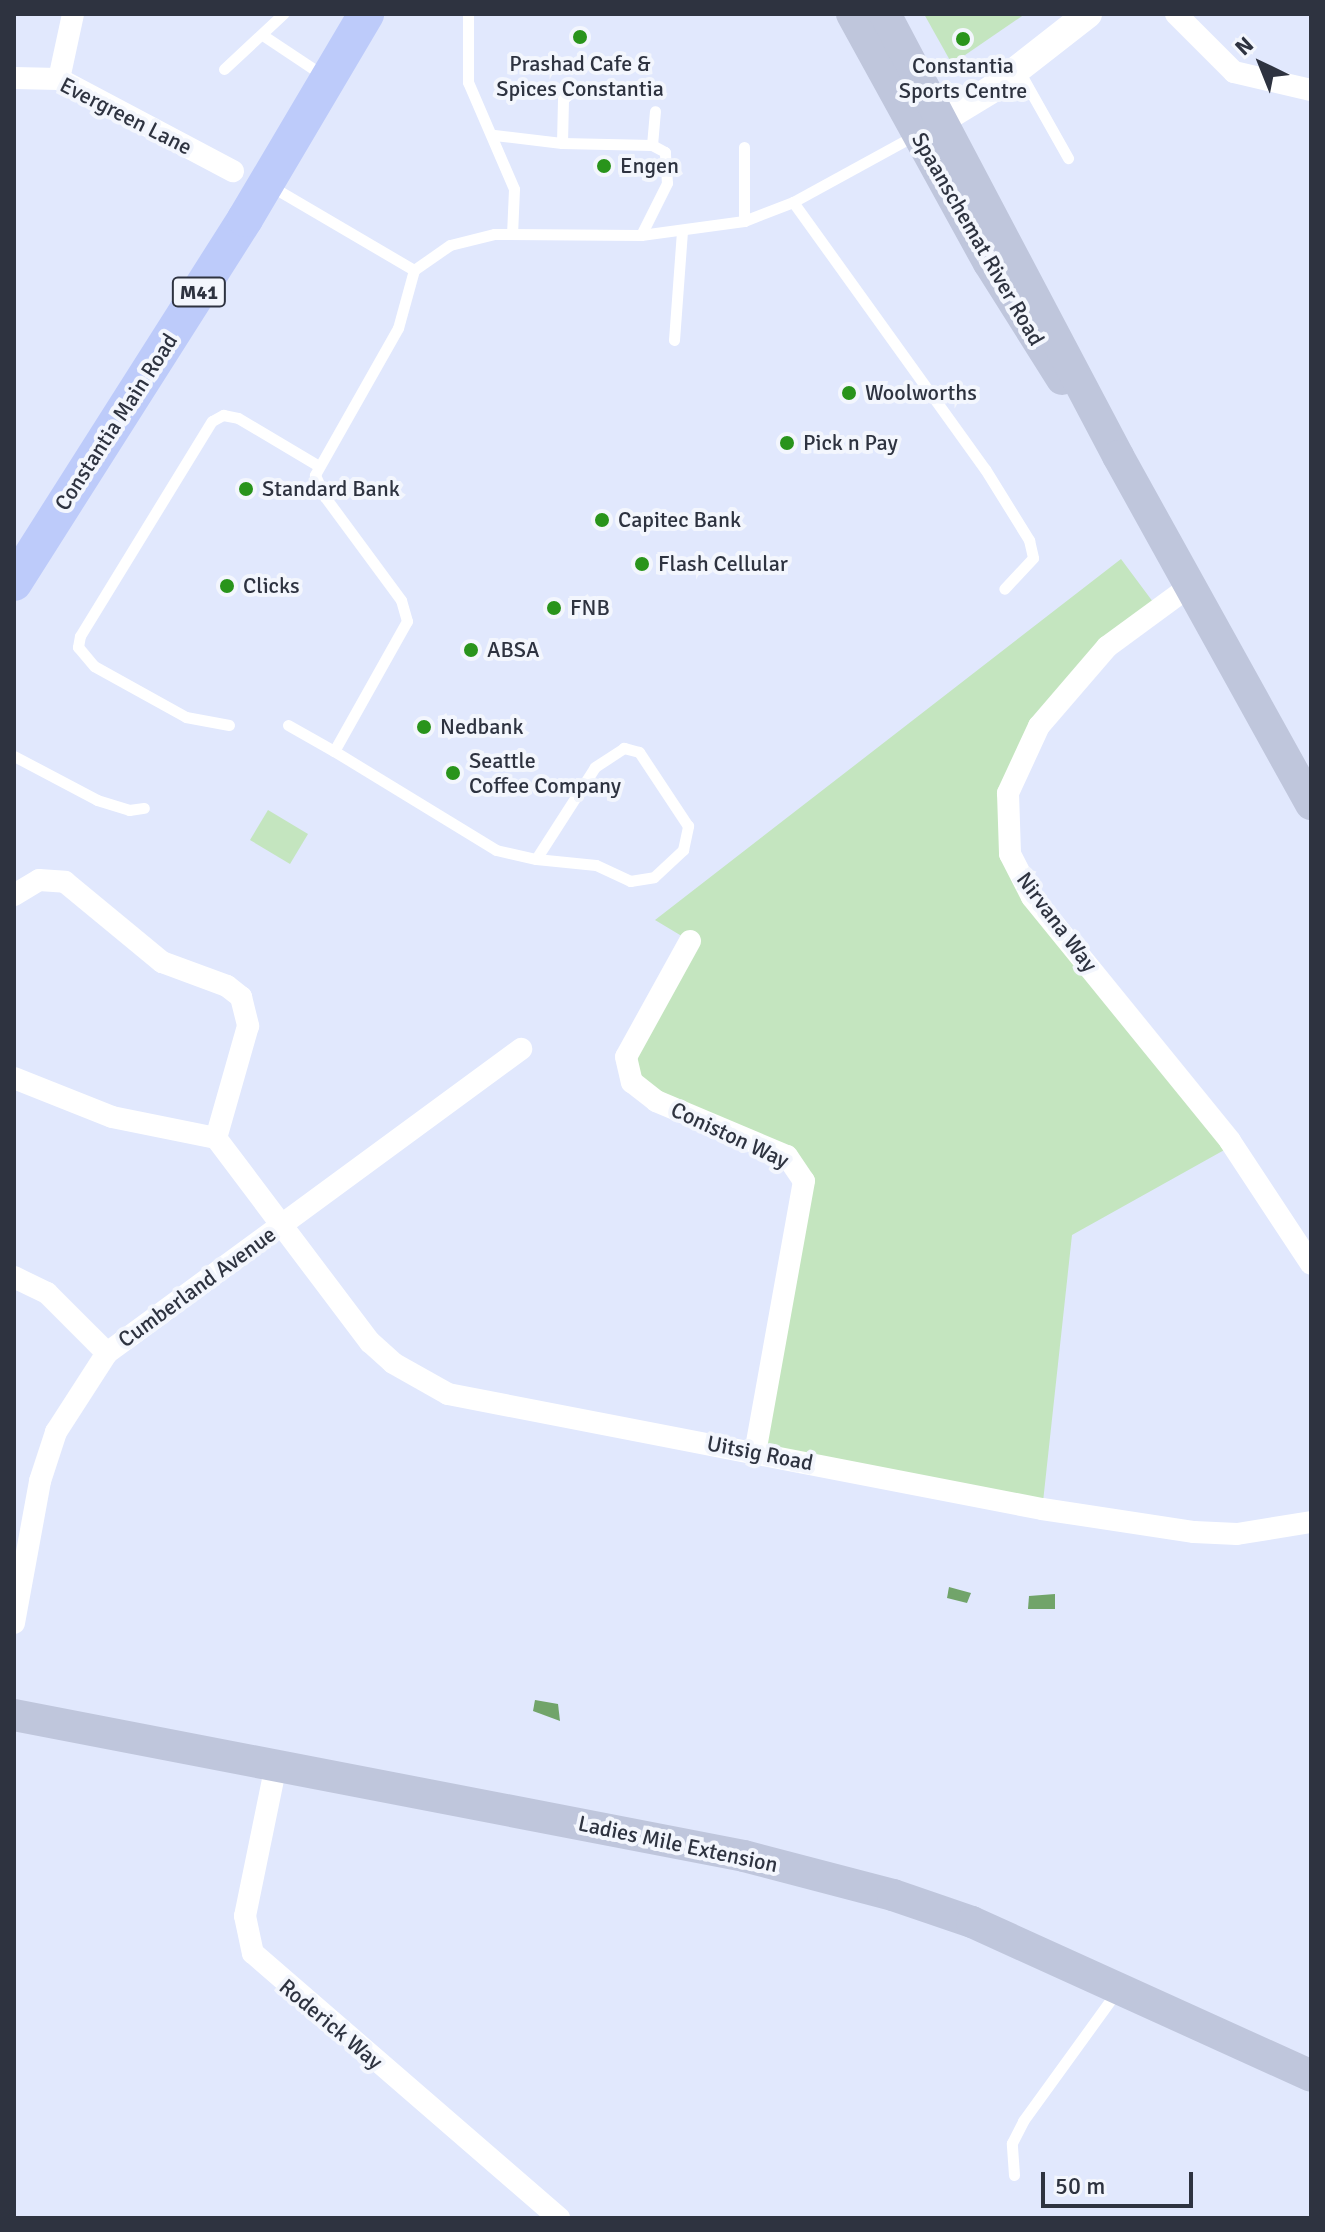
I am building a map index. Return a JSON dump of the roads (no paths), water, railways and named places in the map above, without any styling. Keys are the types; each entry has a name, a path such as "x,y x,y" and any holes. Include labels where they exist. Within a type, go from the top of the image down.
{"main road":[{"name":"Constantia Main Road","path":"14,583 267,184 366,14"},
{"name":"Spaanschemat River Road","path":"852,14 931,127 1311,804"},
{"name":"Spaanschemat River Road","path":"885,14 931,127"},
{"name":"Ladies Mile Extension","path":"14,1715 822,1876 972,1922 1311,2076"}],"street":[{"path":"59,79 73,14"},
{"path":"931,127 1019,70 1088,14"},
{"path":"1176,14 1234,72 1311,90"},
{"name":"Evergreen Lane","path":"14,78 59,79 233,171"},
{"name":"Nirvana Way","path":"1190,586 1107,647 1039,726 1008,793 1010,854 1032,897 1230,1141 1311,1264"},
{"path":"14,895 39,880 65,882 162,962 227,986 241,997 248,1026 216,1138 112,1117 14,1078"},
{"name":"Coniston Way","path":"690,941 626,1057 632,1082 656,1101 787,1156 804,1181 755,1452"},
{"name":"Cumberland Avenue","path":"14,1623 18,1582 40,1481 56,1432 107,1353 521,1049"},
{"name":"Uitsig Road","path":"216,1138 370,1342 393,1363 448,1394 1042,1509 1194,1532 1237,1534 1311,1522"},
{"path":"14,1277 47,1293 107,1353"},
{"name":"Roderick Way","path":"276,1765 245,1916 253,1953 559,2218"}],"lane":[{"path":"224,69 264,36 283,14"},
{"path":"468,14 468,82 494,135 514,189 512,234"},
{"path":"264,36 328,79"},
{"path":"1019,70 1068,158"},
{"path":"562,143 563,99 574,90"},
{"path":"652,145 655,111"},
{"path":"334,751 407,621 401,600 318,485 317,465 398,328 414,270 469,238 512,234 641,235 744,221 793,202 931,127"},
{"path":"494,135 562,143 652,145 665,152 667,183 641,235"},
{"path":"744,147 744,221"},
{"path":"267,184 414,270"},
{"path":"793,202 985,469 1029,540 1033,558 1004,589"},
{"path":"674,340 682,231"},
{"path":"229,725 186,717 94,666 78,647 80,636 212,421 223,415 238,418 317,465"},
{"path":"288,725 496,850 536,859 596,865 641,882 654,877 683,850 688,826 639,752 624,748 595,767 536,859"},
{"path":"14,756 106,803 144,808"},
{"path":"1014,2175 1012,2143 1023,2121 1120,1987"}],"place":[{"name":"Prashad Cafe & Spices Constantia","path":"580,37"},
{"name":"Constantia Sports Centre","path":"963,39"},
{"name":"Engen","path":"604,166"},
{"name":"Woolworths","path":"849,393"},
{"name":"Pick n Pay","path":"787,443"},
{"name":"Standard Bank","path":"246,489"},
{"name":"Capitec Bank","path":"602,520"},
{"name":"Flash Cellular","path":"642,564"},
{"name":"Clicks","path":"227,586"},
{"name":"FNB","path":"554,608"},
{"name":"ABSA","path":"471,650"},
{"name":"Nedbank","path":"424,727"},
{"name":"Seattle Coffee Company","path":"453,773"}]}
